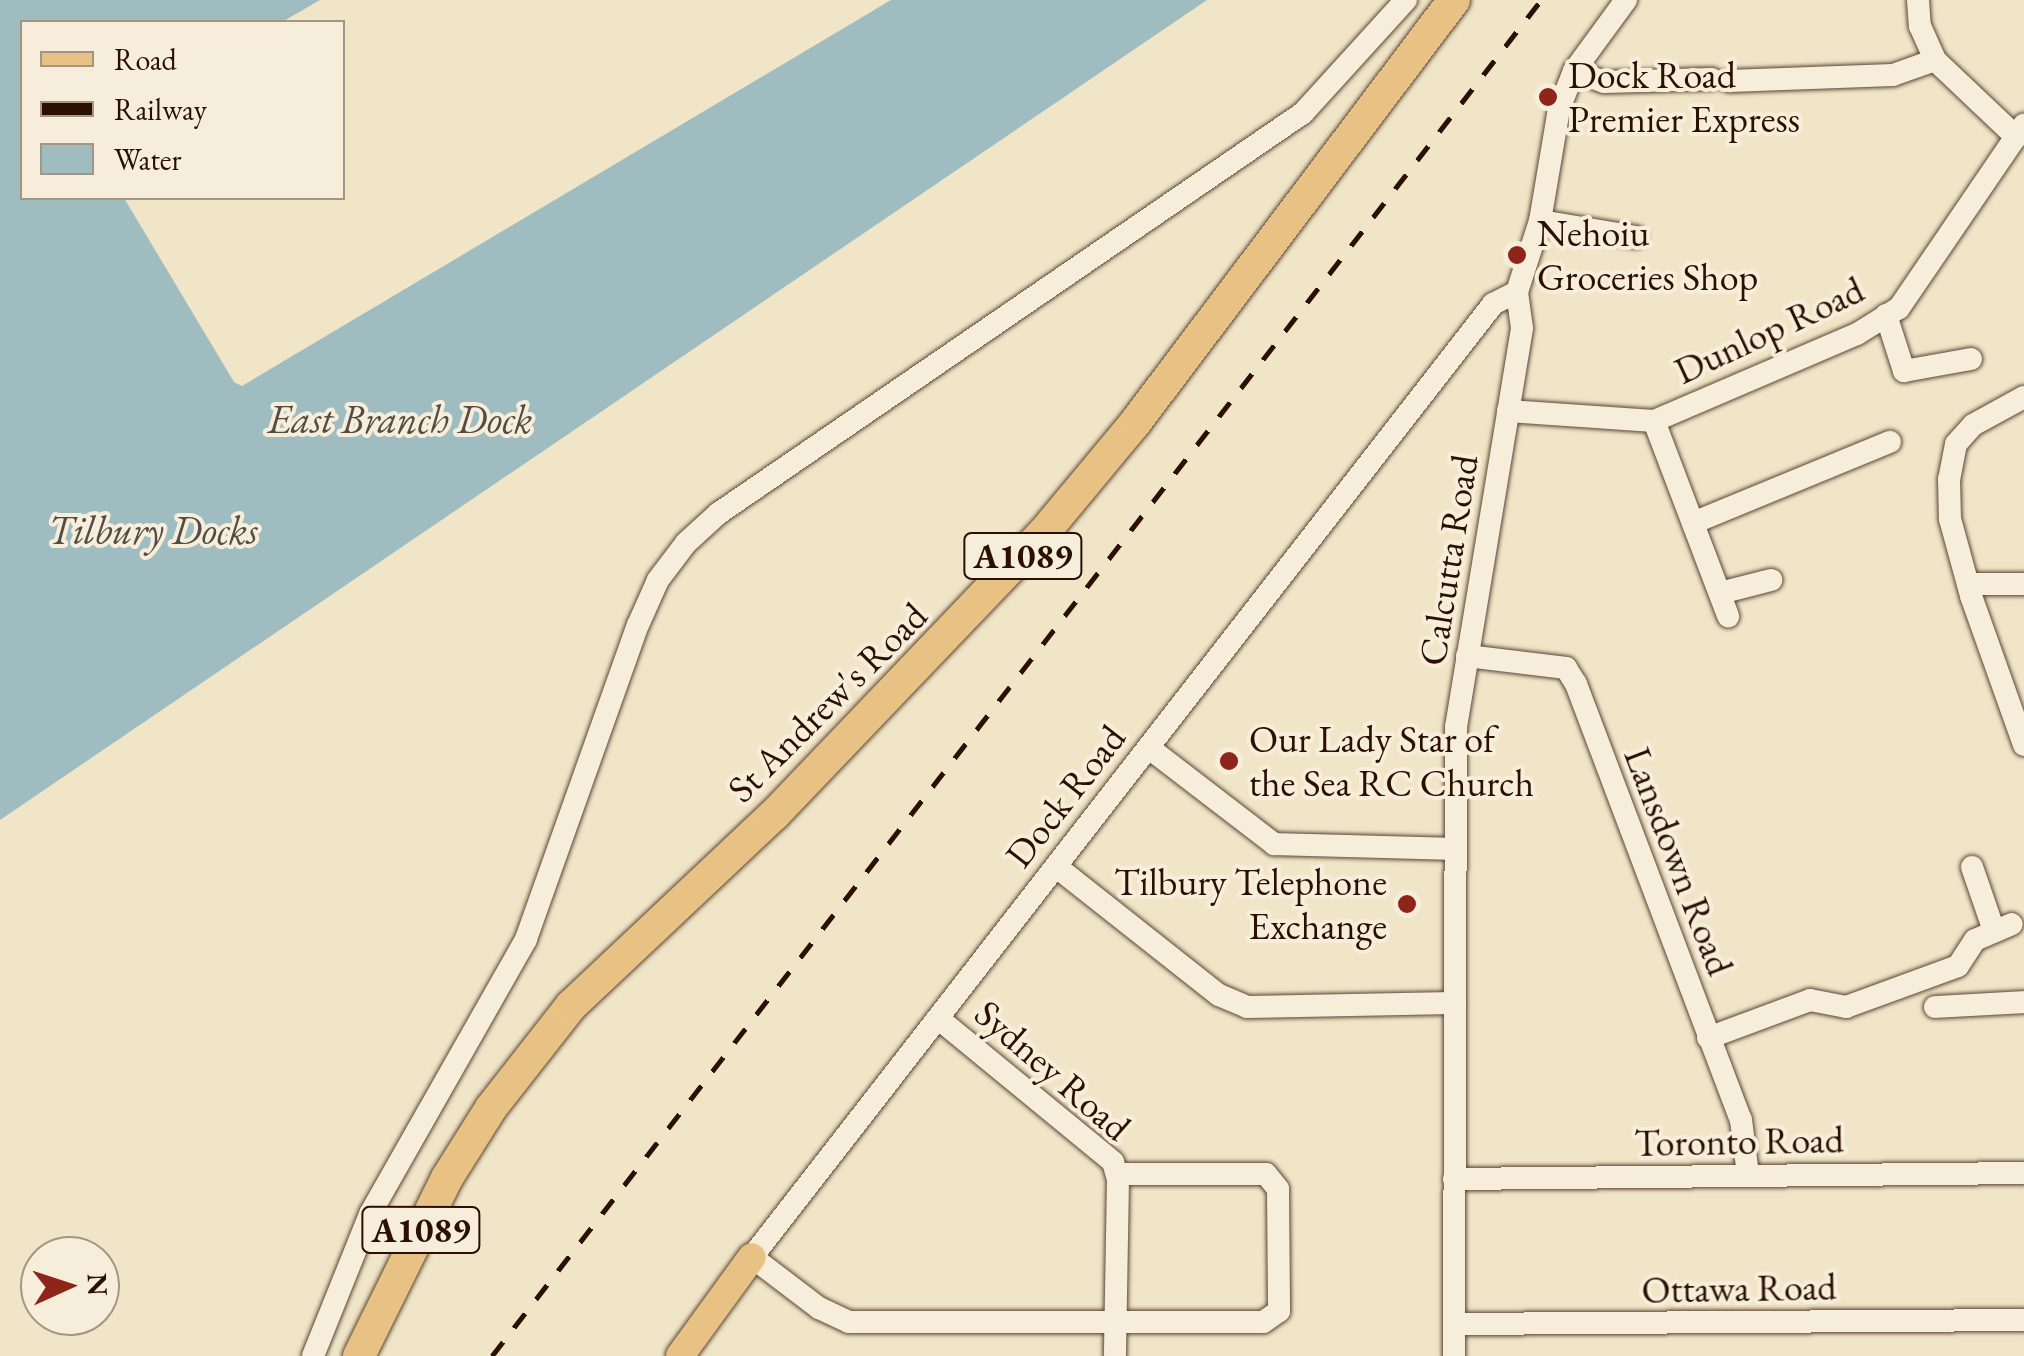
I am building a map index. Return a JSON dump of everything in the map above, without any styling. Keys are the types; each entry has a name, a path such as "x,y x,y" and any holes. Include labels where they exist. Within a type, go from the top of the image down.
{"highway":[{"name":"St Andrew's Road","path":"359,1356 447,1178 491,1108 572,1006 774,815 1042,535 1136,423 1454,0"}],"main road":[{"name":"Dock Road","path":"680,1356 752,1257"}],"street":[{"path":"313,1356 370,1214 526,939 638,624 658,580 686,543 719,513 1303,113 1406,0"},
{"path":"1626,0 1571,77 1604,82 1893,76 1934,60"},
{"path":"1918,0 1920,26 1934,60 2020,131"},
{"name":"Calcutta Road","path":"1454,1356 1456,727 1522,328 1517,292 1540,221 1571,77"},
{"name":"Dunlop Road","path":"1508,411 1654,421 1735,391 1886,316 1899,308 2020,131"},
{"path":"1540,221 1636,238"},
{"name":"Dock Road","path":"752,1257 1493,304 1517,292"},
{"path":"1886,316 1904,371 1971,359"},
{"path":"2024,397 1973,425 1956,444 1950,518 1968,584 2024,745"},
{"path":"1654,421 1728,616"},
{"path":"1693,523 1890,442"},
{"path":"1720,592 1771,580"},
{"path":"1968,584 2024,584"},
{"name":"Lansdown Road","path":"1467,656 1566,668 1741,1120 1748,1175"},
{"path":"1149,748 1274,844 1455,850"},
{"path":"1708,1038 1810,1000 1846,1007 1958,966 1976,940 2003,928 1972,867"},
{"path":"1058,868 1220,995 1247,1007 1455,1003"},
{"path":"1935,1007 2024,1002"},
{"name":"Sydney Road","path":"939,1018 1113,1162 1118,1174 1114,1356"},
{"name":"Toronto Road","path":"1454,1179 2024,1173"},
{"path":"752,1257 819,1308 848,1322 1263,1322 1279,1311 1278,1190 1266,1174 1118,1174"},
{"name":"Ottawa Road","path":"1454,1324 2024,1320"}],"water":[{"path":"0,0 320,0 285,20 20,20 20,200 125,200 234,382 242,386 891,0 1207,0 0,820"}],"railway":[{"path":"492,1356 1541,0"}],"place":[{"name":"Dock Road Premier Express","path":"1548,97"},
{"name":"Nehoiu Groceries Shop","path":"1517,255"},
{"name":"Our Lady Star of the Sea RC Church","path":"1229,761"},
{"name":"Tilbury Telephone Exchange","path":"1407,904"}],"water label":[{"name":"East Branch Dock","path":"400,419"},
{"name":"Tilbury Docks","path":"153,530"}]}
